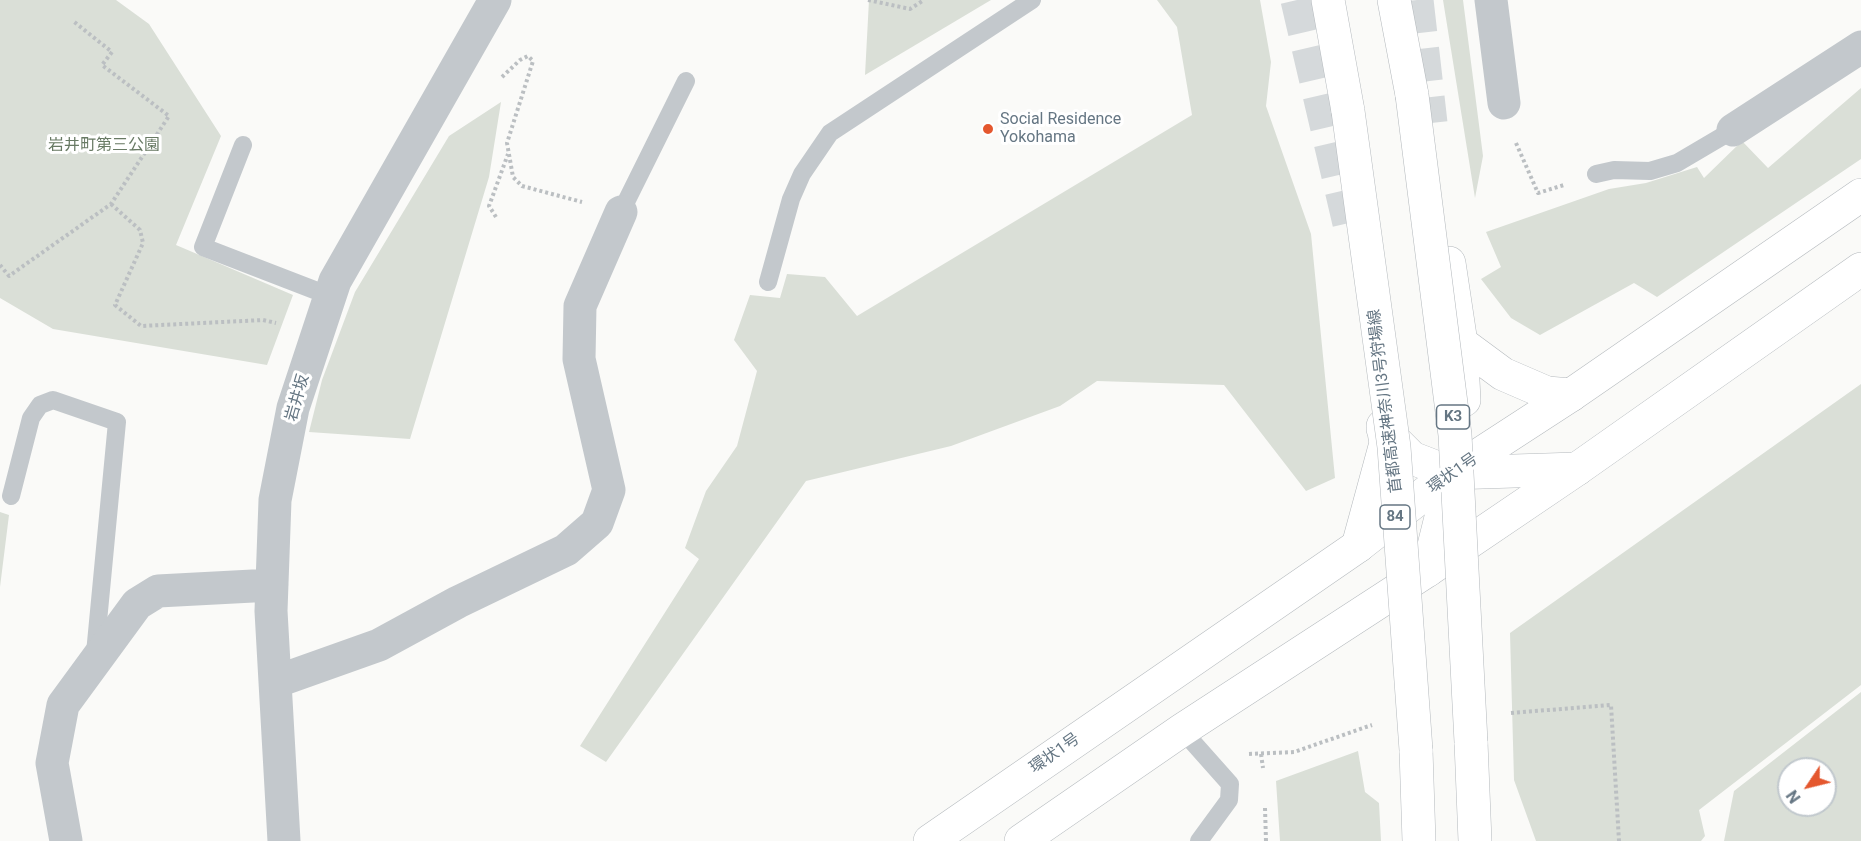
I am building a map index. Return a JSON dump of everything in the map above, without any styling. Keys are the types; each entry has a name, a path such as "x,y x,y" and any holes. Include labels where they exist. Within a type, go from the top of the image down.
{"main road":[{"name":"首都高速神奈川3号狩場線","path":"1328,0 1348,111 1394,447 1416,750 1419,841"},
{"name":"K3","path":"1394,0 1412,95 1455,435 1475,841"},
{"name":"環状1号","path":"930,841 1358,546 1451,473 1571,395 1861,195"},
{"path":"1428,570 1451,473 1457,458 1464,401 1461,343 1442,223"},
{"path":"1351,232 1386,443 1358,546"},
{"path":"1021,841 1182,730 1428,570 1577,469 1861,269"},
{"path":"1461,343 1503,374 1547,393 1571,395"},
{"path":"1383,429 1412,458 1451,473 1577,469"}],"street":[{"name":"岩井坂","path":"284,841 272,585 275,500 293,408 334,281 495,0"},
{"path":"1491,0 1504,103"},
{"path":"1733,130 1861,47"},
{"path":"275,682 379,645 458,602 566,550 597,523 609,490 579,359 580,306 621,212"},
{"path":"66,841 52,763 63,705 137,604 158,591 272,585"}],"lane":[{"path":"768,282 791,199 802,174 830,133 1032,0"},
{"path":"621,212 686,81"},
{"path":"1596,174 1614,170 1650,171 1677,163 1733,130"},
{"path":"243,145 203,247 330,296"},
{"path":"11,496 31,418 40,405 52,400 117,422 94,661"},
{"path":"1182,730 1230,784 1229,800 1199,841"}],"path":[{"path":"868,0 910,9 924,0"},
{"path":"0,265 9,276 111,204 170,116 102,65 112,52 73,21"},
{"path":"496,83 520,60 528,56 533,61 507,143 513,177 522,186 621,212"},
{"path":"1514,140 1534,180"},
{"path":"496,217 489,206 508,151"},
{"path":"111,204 140,230 143,243 115,305 141,326 263,320 317,335"},
{"path":"1261,754 1263,768"}],"green space":[{"name":"岩井町第三公園","path":"0,0 116,0 149,24 221,136 176,245 293,295 267,365 53,329 0,298"},
{"path":"869,0 991,0 865,75"},
{"path":"1157,0 1260,0 1271,62 1266,106 1311,234 1335,478 1306,491 1224,385 1097,381 1060,406 951,446 806,481 606,762 580,746 699,559 685,548 706,491 737,446 757,371 734,340 750,295 780,298 787,274 825,277 857,316 1192,115 1177,27"},
{"path":"1443,0 1463,0 1483,156 1475,198"},
{"path":"1861,88 1861,159 1657,297 1634,283 1540,335 1511,318 1481,279 1501,267 1486,232 1609,189 1646,183 1697,167 1704,178 1742,141 1768,168"},
{"path":"501,102 489,177 410,439 309,432 322,380 355,292 449,136"},
{"path":"1861,384 1861,685 1699,810 1705,836 1701,841 1536,841 1514,780 1510,633"},
{"path":"0,512 9,515 0,587"},
{"path":"1861,692 1861,841 1724,841 1734,791 1777,757 1777,817 1837,817 1837,757 1778,757"},
{"path":"1358,751 1365,792 1379,803 1381,841 1280,841 1276,781"}],"tunnel":[{"path":"1297,0 1351,232"},
{"path":"1417,0 1431,123"}],"place":[{"name":"Social Residence Yokohama","path":"988,129"}]}
